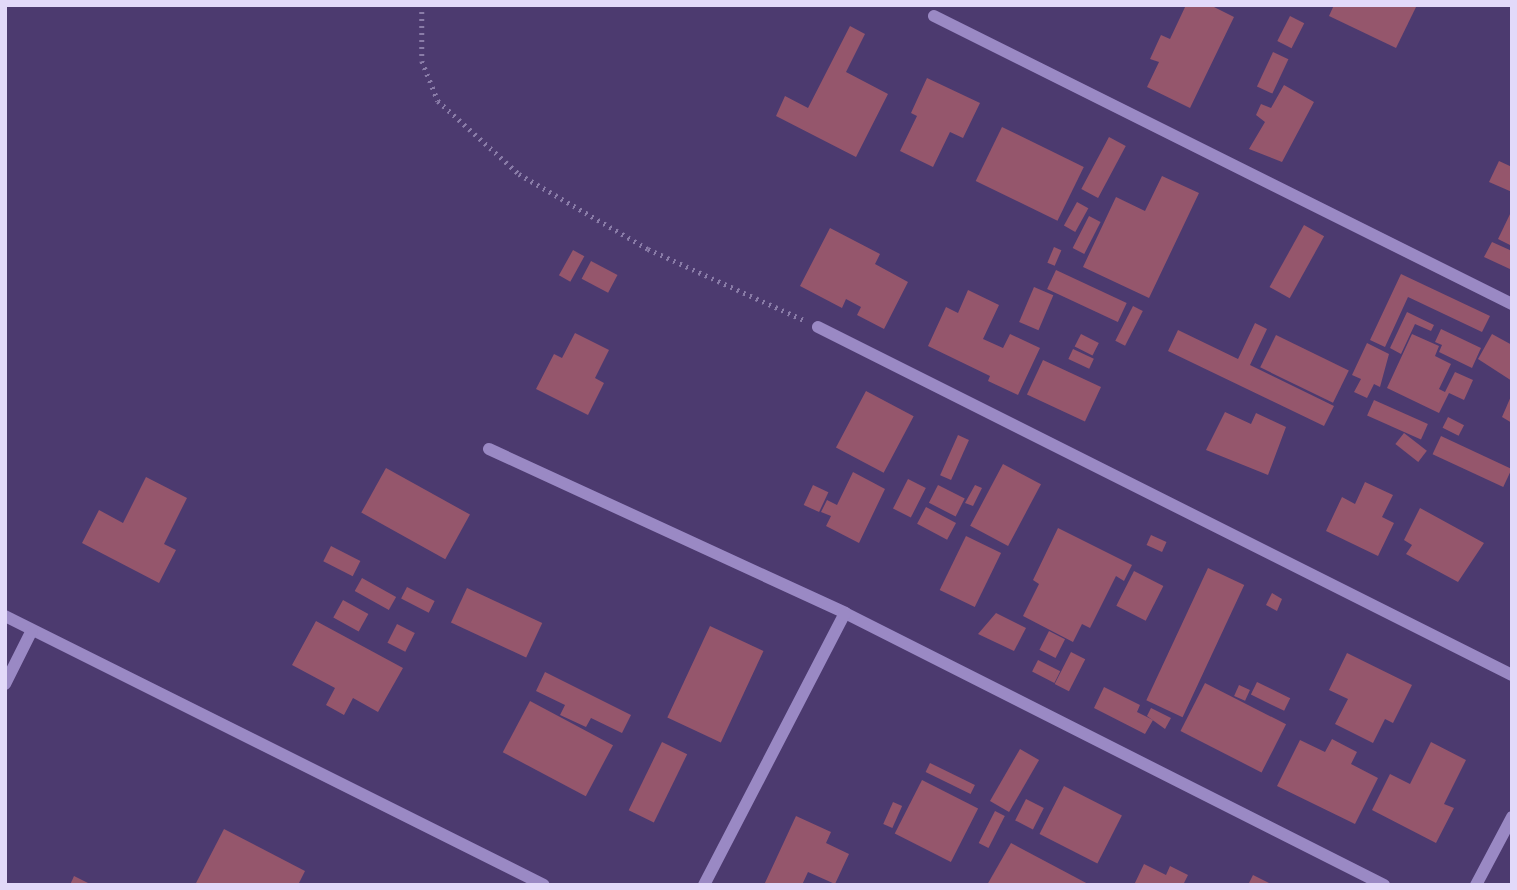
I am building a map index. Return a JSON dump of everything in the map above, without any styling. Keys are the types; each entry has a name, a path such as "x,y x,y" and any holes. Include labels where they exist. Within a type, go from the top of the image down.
{"street":[{"path":"934,16 1512,304"},
{"path":"818,327 1512,675"},
{"path":"489,449 845,613 1384,885"},
{"path":"704,885 845,613"},
{"path":"5,616 544,885"},
{"path":"5,684 32,630"},
{"path":"1476,885 1512,817"}],"path":[{"path":"422,5 422,61 438,101 519,174 648,249 818,327"}],"building":[{"path":"1186,5 1210,5 1234,17 1190,108 1147,87 1159,62 1150,59 1161,35 1170,39"},
{"path":"1334,5 1417,5 1396,48 1329,16"},
{"path":"1290,16 1304,23 1292,48 1277,41"},
{"path":"850,26 865,34 846,72 888,94 856,157 776,116 785,96 808,108"},
{"path":"1273,52 1288,59 1272,94 1257,86"},
{"path":"927,78 980,103 963,138 950,132 933,167 900,151 917,116 911,113"},
{"path":"1284,85 1314,102 1282,162 1249,149 1265,122 1256,115 1261,104 1271,108"},
{"path":"1002,127 1084,167 1057,221 976,181"},
{"path":"1109,137 1126,146 1098,198 1081,189"},
{"path":"1499,161 1512,167 1512,192 1489,182"},
{"path":"1162,176 1199,193 1149,298 1083,267 1116,197 1145,211"},
{"path":"1077,202 1088,208 1075,232 1064,226"},
{"path":"1512,210 1512,246 1498,239"},
{"path":"1089,216 1101,222 1084,254 1073,248"},
{"path":"1304,225 1324,236 1290,298 1270,287"},
{"path":"830,228 880,254 875,264 908,282 884,329 857,315 861,307 846,299 842,308 800,286"},
{"path":"1492,242 1512,251 1512,270 1484,257"},
{"path":"1054,247 1061,250 1055,266 1047,263"},
{"path":"573,250 584,256 570,282 559,275"},
{"path":"591,261 617,275 608,293 582,279"},
{"path":"1056,270 1127,303 1118,322 1047,289"},
{"path":"1401,274 1490,316 1482,332 1408,297 1385,347 1370,340"},
{"path":"1034,287 1053,295 1038,330 1019,322"},
{"path":"968,290 999,305 983,339 1003,348 1010,334 1040,348 1018,395 988,381 990,376 928,346 946,307 958,313"},
{"path":"1133,306 1143,311 1125,346 1115,341"},
{"path":"1407,312 1434,325 1431,331 1415,324 1401,354 1390,348"},
{"path":"1255,323 1267,329 1250,365 1334,406 1324,426 1168,351 1178,330 1238,359"},
{"path":"1441,329 1481,348 1472,368 1439,352 1442,345 1435,342"},
{"path":"575,333 609,350 595,378 604,383 588,415 536,389 554,354 562,358"},
{"path":"1081,334 1099,343 1092,356 1075,346"},
{"path":"1412,334 1439,346 1435,356 1451,364 1439,389 1445,392 1455,372 1473,380 1464,400 1449,393 1439,413 1387,388"},
{"path":"1492,334 1512,345 1512,381 1478,359"},
{"path":"1276,335 1349,371 1333,403 1260,367"},
{"path":"1367,343 1389,354 1380,387 1374,384 1367,398 1354,392 1361,379 1352,375"},
{"path":"1073,349 1094,359 1089,369 1068,359"},
{"path":"1043,360 1101,387 1085,421 1027,394"},
{"path":"866,391 914,416 884,473 836,448"},
{"path":"1512,394 1512,423 1502,417"},
{"path":"1374,400 1428,424 1421,440 1367,416"},
{"path":"1225,412 1251,424 1256,413 1286,427 1268,475 1206,450"},
{"path":"1448,417 1464,425 1459,436 1443,428"},
{"path":"1404,433 1427,451 1418,462 1395,444"},
{"path":"958,435 969,440 951,480 940,475"},
{"path":"1441,436 1512,469 1503,487 1433,454"},
{"path":"1003,464 1041,484 1008,546 970,526"},
{"path":"386,468 470,515 445,559 361,513"},
{"path":"853,472 885,489 859,543 826,526 831,516 821,512 827,500 837,505"},
{"path":"146,477 187,498 164,544 176,550 159,583 82,543 99,510 123,523"},
{"path":"908,479 926,488 911,517 893,508"},
{"path":"1365,482 1393,495 1382,517 1394,523 1378,556 1326,531 1342,497 1355,504"},
{"path":"813,485 828,492 819,512 804,505"},
{"path":"938,485 965,499 956,516 929,503"},
{"path":"975,485 982,488 973,506 965,503"},
{"path":"926,507 956,523 947,540 917,524"},
{"path":"1420,508 1484,543 1458,582 1406,554 1412,545 1404,540"},
{"path":"1058,528 1132,565 1124,581 1116,576 1090,628 1082,624 1073,642 1023,616 1039,584 1033,580"},
{"path":"1151,535 1167,542 1162,552 1147,545"},
{"path":"966,536 1001,553 975,607 940,590"},
{"path":"331,546 360,561 353,576 323,561"},
{"path":"1208,568 1244,585 1183,717 1146,700"},
{"path":"1134,571 1163,586 1146,621 1116,606"},
{"path":"362,578 396,597 389,610 355,591"},
{"path":"407,587 435,601 429,613 401,599"},
{"path":"467,588 542,623 526,658 451,622"},
{"path":"1272,593 1282,599 1277,611 1266,605"},
{"path":"343,600 368,614 359,632 333,617"},
{"path":"996,613 1026,628 1014,651 978,634"},
{"path":"316,621 403,668 378,712 353,698 344,715 326,705 335,688 292,665"},
{"path":"397,624 415,633 405,652 387,643"},
{"path":"710,626 763,651 721,742 667,718"},
{"path":"1049,631 1065,639 1056,658 1039,650"},
{"path":"1071,652 1085,659 1069,691 1055,684"},
{"path":"1347,653 1412,685 1393,723 1385,719 1373,743 1335,724 1348,699 1329,690"},
{"path":"1038,660 1060,671 1054,683 1032,672"},
{"path":"545,672 631,715 622,733 591,718 586,727 560,715 565,705 536,691"},
{"path":"1257,682 1290,698 1284,711 1251,695"},
{"path":"1205,683 1286,724 1262,772 1180,731"},
{"path":"1239,685 1250,690 1245,701 1234,696"},
{"path":"1104,687 1140,705 1137,712 1153,720 1145,734 1094,708"},
{"path":"530,701 613,745 586,796 503,752"},
{"path":"1151,708 1171,718 1165,729 1147,716"},
{"path":"1332,739 1357,752 1351,764 1378,778 1355,824 1277,786 1300,740 1325,752"},
{"path":"662,742 687,754 654,823 629,810"},
{"path":"1431,742 1466,760 1444,804 1454,808 1436,843 1372,810 1390,774 1410,784"},
{"path":"1020,749 1039,760 1009,812 990,801"},
{"path":"930,763 975,785 971,794 926,772"},
{"path":"922,780 978,809 951,862 895,833"},
{"path":"1064,786 1122,816 1097,864 1039,834"},
{"path":"1026,799 1044,808 1033,829 1015,820"},
{"path":"893,802 902,806 892,828 883,824"},
{"path":"995,811 1005,816 988,848 979,843"},
{"path":"796,816 831,832 826,843 849,854 835,884 808,872 802,885 764,885"},
{"path":"224,829 305,871 298,885 195,885"},
{"path":"1011,843 1090,885 987,885"},
{"path":"1144,864 1166,875 1170,866 1188,875 1183,885 1134,885"},
{"path":"1253,875 1273,885 1248,885"},
{"path":"74,876 92,885 70,885"}]}
